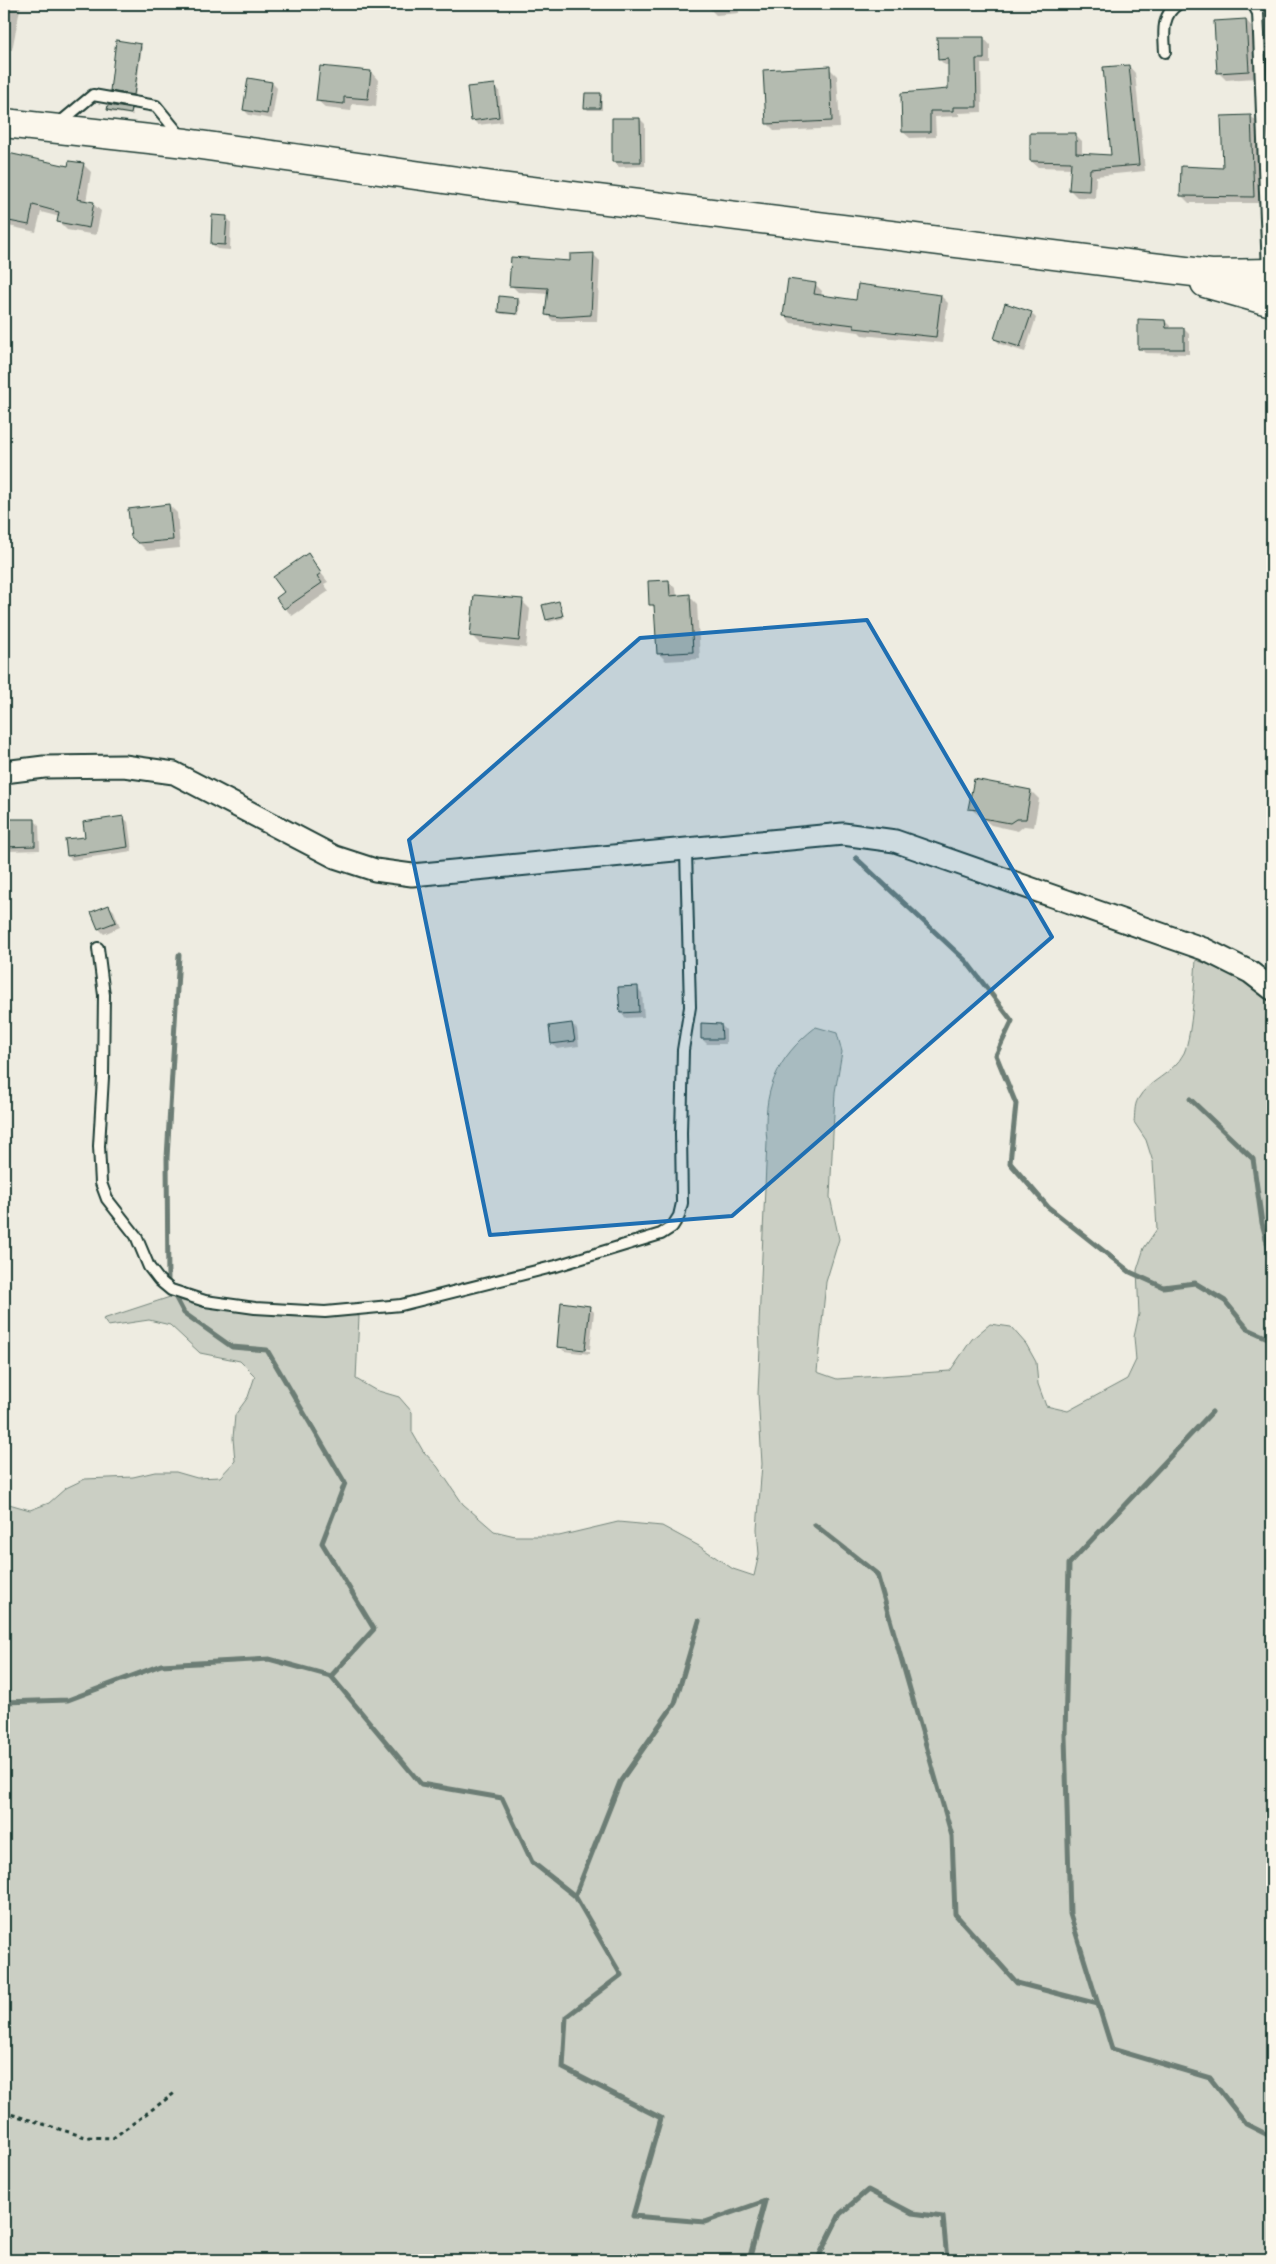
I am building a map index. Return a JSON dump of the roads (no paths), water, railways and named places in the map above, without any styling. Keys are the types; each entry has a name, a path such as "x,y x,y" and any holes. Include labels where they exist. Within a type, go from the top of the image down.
{"main road":[{"path":"4,123 186,143 501,187 1143,266 1211,274 1270,273"},
{"path":"1143,266 1272,302"}],"street":[{"path":"4,772 44,767 124,766 174,773 335,857 375,870 412,875 844,834 895,841 1204,949 1250,972 1272,989"}],"lane":[{"path":"1164,52 1166,18 1178,4"},
{"path":"1252,4 1258,13 1259,27 1270,273"},
{"path":"52,129 93,95 156,106 186,143"},
{"path":"98,948 104,995 103,1077 99,1146 101,1184 107,1199 136,1236 149,1267 159,1280 171,1290 205,1301 255,1308 326,1312 401,1305 556,1266 660,1234 672,1227 682,1203 680,1133 683,1050 690,1008 686,850"}],"waterway":[{"path":"856,858 966,961 1012,1021 996,1055 1016,1104 1010,1163 1048,1207 1130,1272 1163,1287 1195,1283 1225,1301 1248,1329 1272,1340"},
{"path":"179,955 167,1158 168,1283 184,1313 232,1347 267,1350 345,1483 322,1543 374,1629 331,1676"},
{"path":"1190,1099 1253,1159 1262,1223 1272,1262"},
{"path":"1212,1412 1069,1564 1065,1736 1070,1914 1112,2049 1210,2078 1246,2124 1272,2137"},
{"path":"815,1525 877,1574 952,1836 955,1914 1017,1983 1098,2004"},
{"path":"575,1896 620,1782 675,1703 699,1621"},
{"path":"4,1702 68,1700 161,1665 269,1659 331,1676 421,1784 502,1798 532,1862 575,1896 621,1975 566,2017 563,2068 661,2118 633,2216 705,2222 765,2201 749,2260"},
{"path":"817,2260 840,2214 868,2190 912,2213 943,2217 947,2260"}]}
